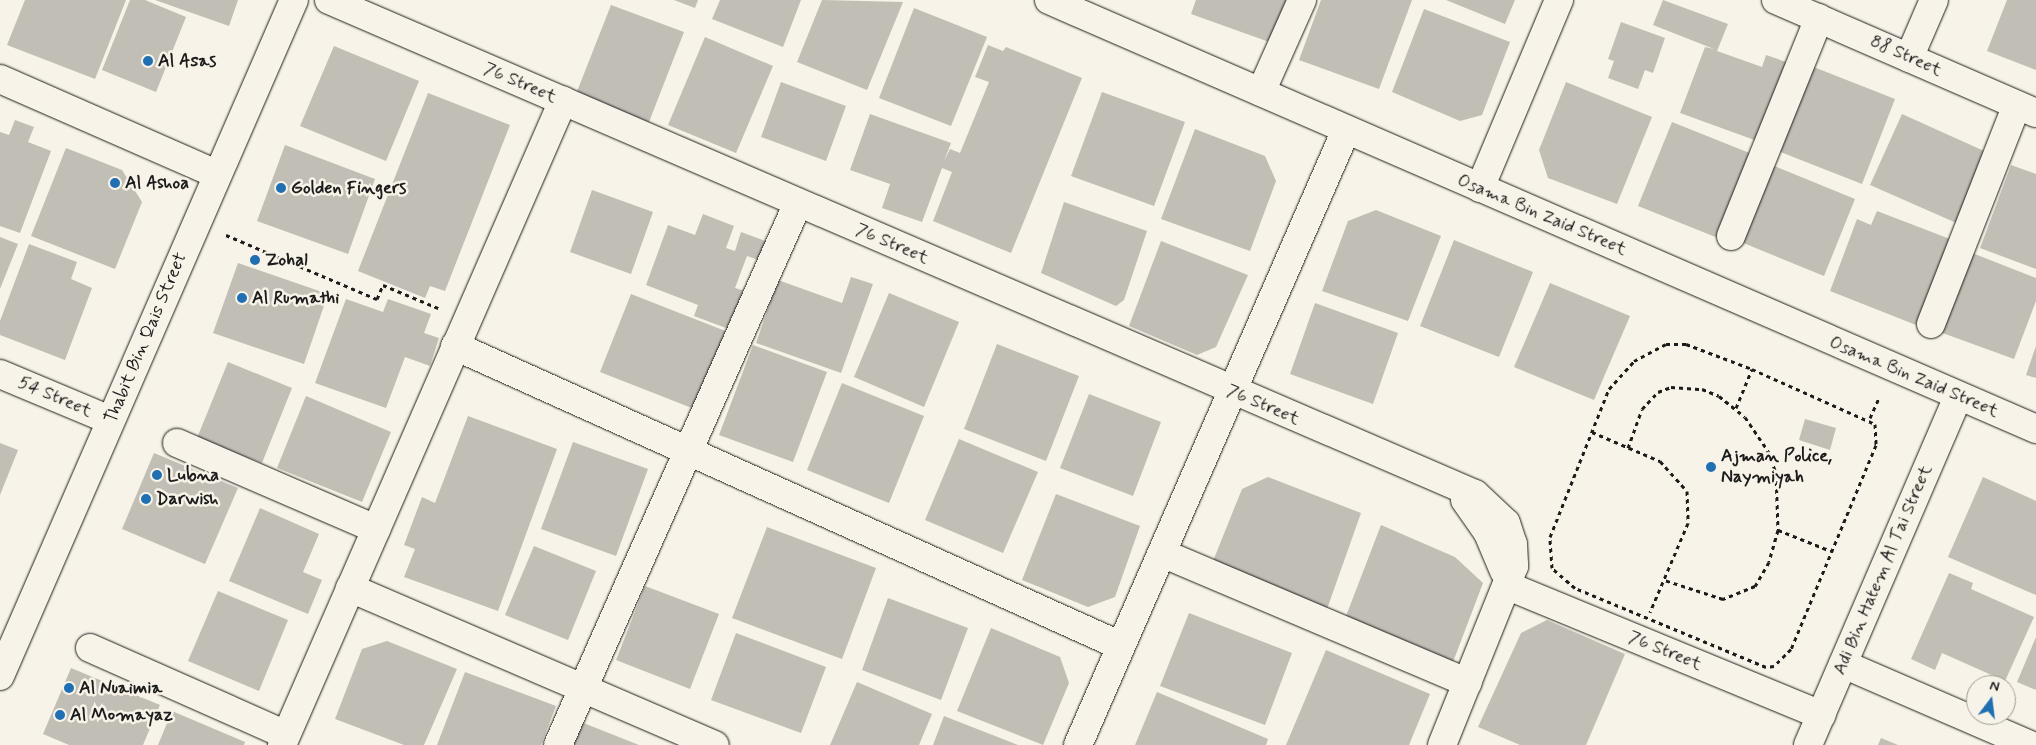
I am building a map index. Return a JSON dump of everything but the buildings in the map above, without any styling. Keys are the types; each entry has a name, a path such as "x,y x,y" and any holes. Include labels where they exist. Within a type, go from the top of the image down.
{"street":[{"name":"Thabit Bin Qais Street","path":"0,676 216,174 294,0"},
{"name":"76 Street","path":"330,0 1454,488 1488,533 1508,586 1643,629 1821,715"},
{"name":"Osama Bin Zaid Street","path":"1050,0 2036,430"},
{"path":"1261,92 1302,0"},
{"path":"1480,188 1559,0"},
{"name":"88 Street","path":"1776,0 2027,109"},
{"path":"1909,58 1934,0"},
{"path":"1731,236 1820,18"},
{"path":"0,79 216,174"},
{"path":"90,648 284,740 563,101"},
{"path":"1931,324 2027,109"},
{"path":"1078,745 1346,130"},
{"path":"558,745 798,204"},
{"path":"455,346 1121,646"},
{"name":"54 Street","path":"0,374 110,420"},
{"name":"Adi Bin Hatem Al Tai Street","path":"1808,745 1958,396"},
{"path":"177,443 376,529"},
{"path":"1162,553 1468,683"},
{"path":"1442,745 1508,586"},
{"path":"350,588 715,745"},
{"path":"1843,664 2030,745"}],"path":[{"path":"196,222 377,299 383,285 467,321"},
{"path":"1686,344 1752,369 1875,424 1876,445 1787,657 1774,666 1766,667 1643,629 1566,583 1551,562 1550,537 1592,432 1620,374 1658,348 1686,344"},
{"path":"1736,408 1752,369"},
{"path":"1628,448 1642,409 1658,392 1671,387 1702,389 1736,408 1756,430 1776,473 1778,530 1762,577 1746,592 1710,597 1664,580"},
{"path":"1592,432 1671,468 1687,492 1688,524 1643,629"},
{"path":"1778,530 1831,551"}],"place":[{"name":"Al Asas","path":"148,61"},
{"name":"Al Ashoa","path":"115,183"},
{"name":"Golden Fingers","path":"281,188"},
{"name":"Zohal","path":"255,260"},
{"name":"Al Rumathi","path":"242,298"},
{"name":"Ajman Police, Naymiyah","path":"1711,467"},
{"name":"Lubna","path":"157,475"},
{"name":"Darwish","path":"146,499"},
{"name":"Al Nuaimia","path":"69,688"},
{"name":"Al Momayaz","path":"60,715"}]}
